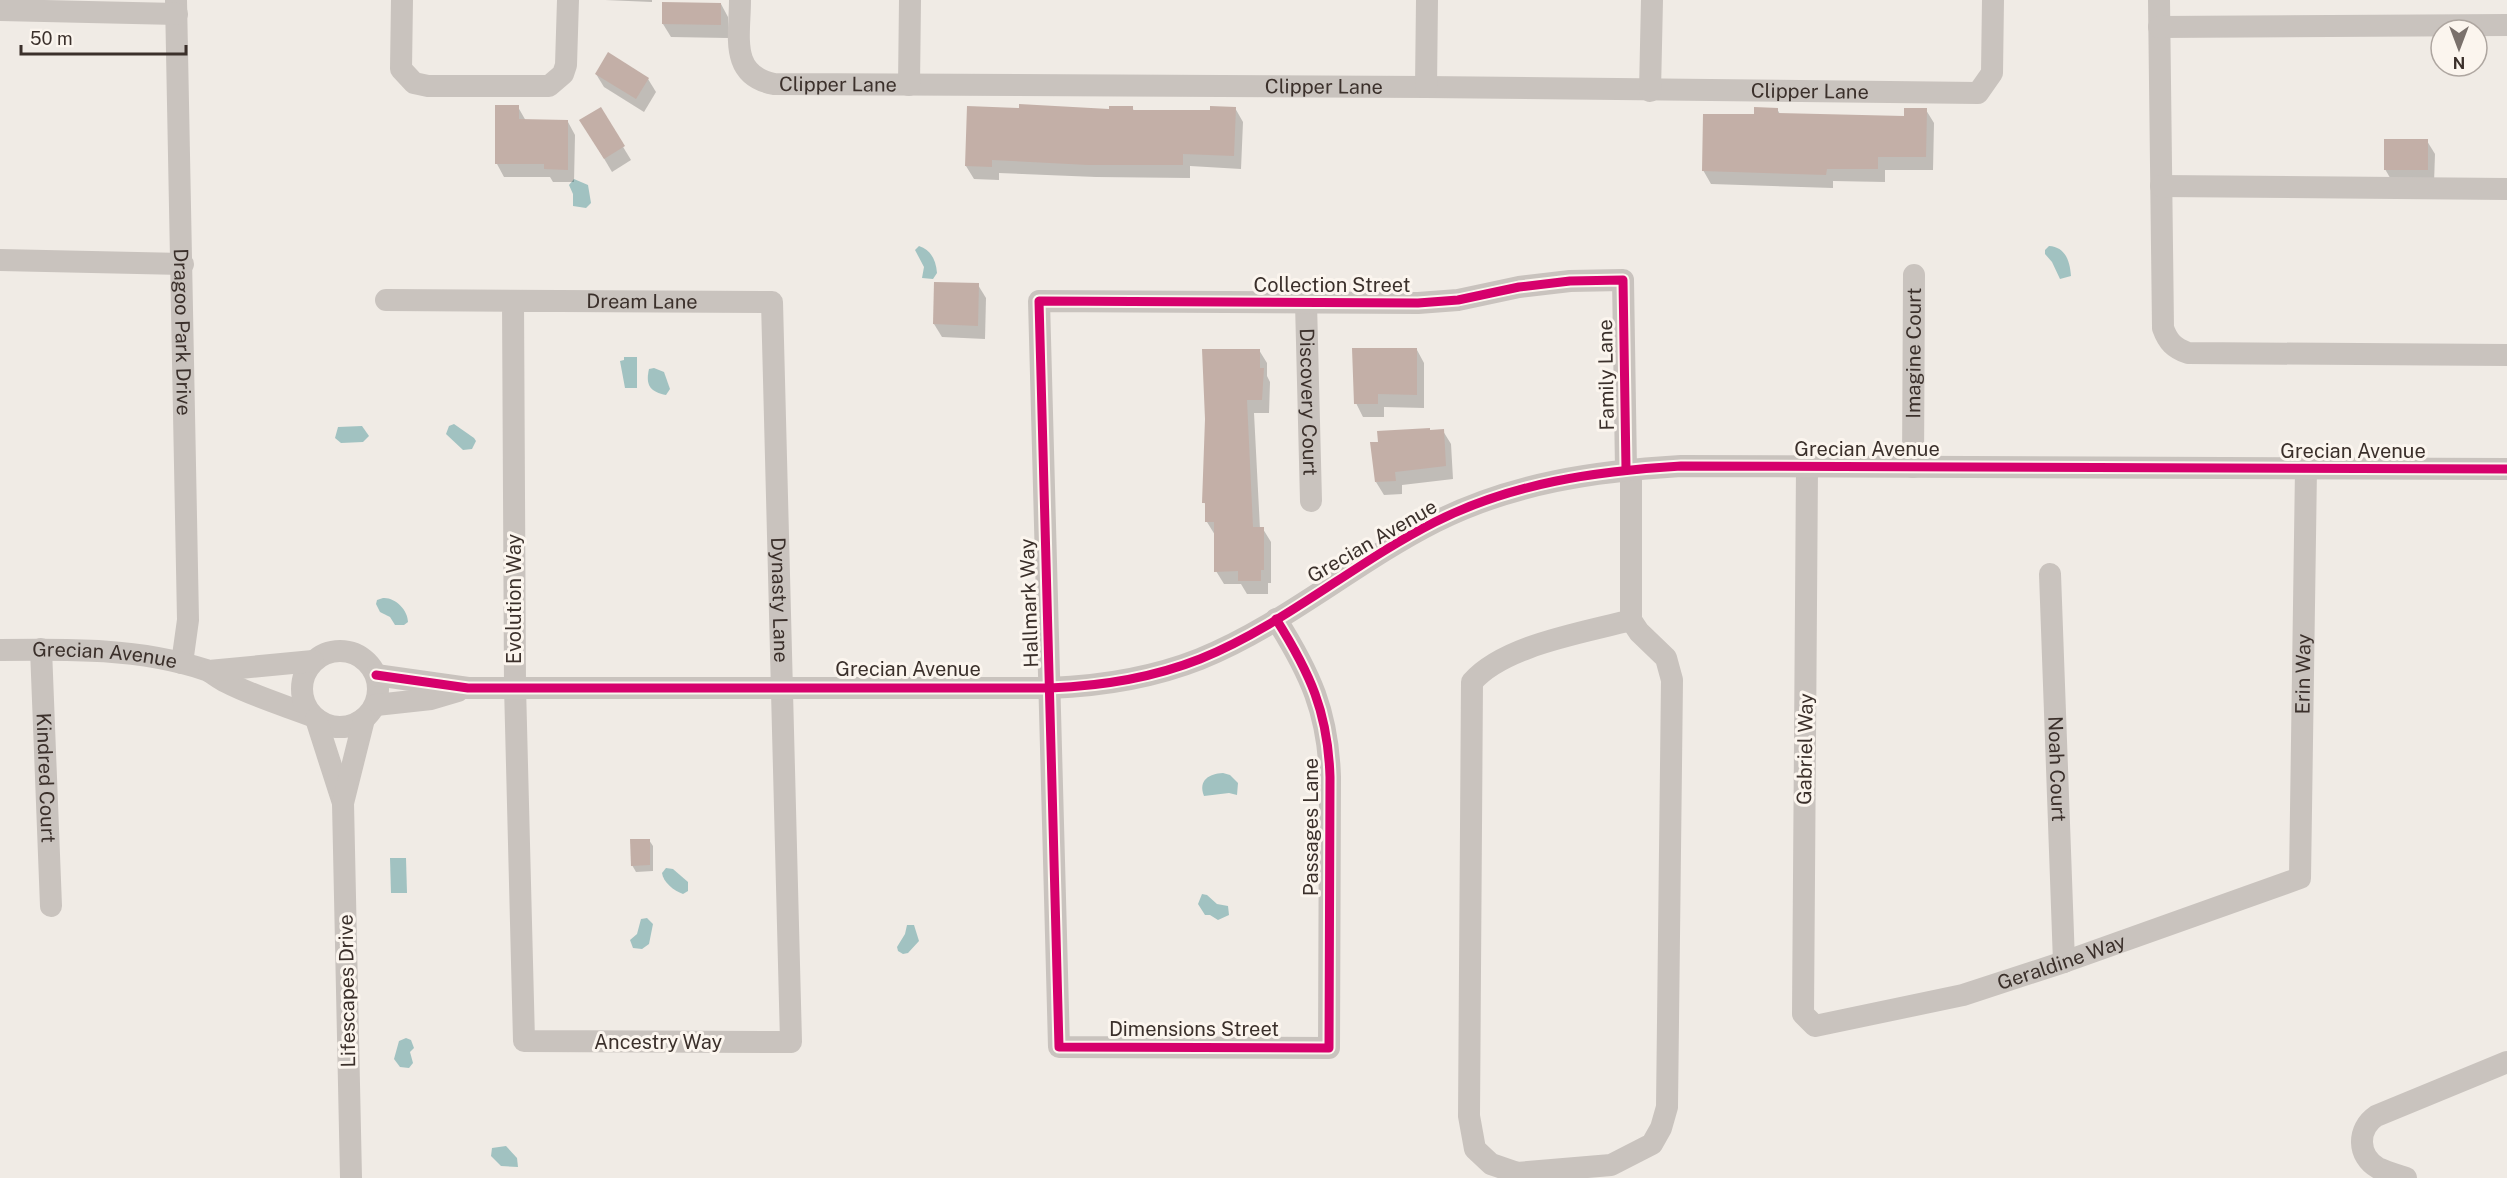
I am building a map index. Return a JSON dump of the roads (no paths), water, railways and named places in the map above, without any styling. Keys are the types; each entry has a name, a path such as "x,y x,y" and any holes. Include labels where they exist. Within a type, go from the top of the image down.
{"street":[{"path":"402,0 401,69 414,83 428,86 549,86 563,74 566,65 568,0"},
{"name":"Clipper Lane","path":"740,0 740,56 745,69 758,81 774,84 1426,87 1978,93 1992,73 1993,0"},
{"path":"909,85 910,0"},
{"path":"1426,87 1427,0"},
{"path":"1650,91 1652,0"},
{"path":"2159,0 2163,328 2167,339 2176,349 2188,353 2507,355"},
{"path":"0,10 177,7"},
{"name":"Dragoo Park Drive","path":"177,7 188,620 183,663"},
{"path":"2159,27 2507,25"},
{"path":"2161,186 2507,189"},
{"path":"0,260 183,264"},
{"name":"Imagine Court","path":"1913,467 1914,275"},
{"name":"Collection Street","path":"1039,301 1418,303 1458,300 1539,285 1623,280"},
{"name":"Family Lane","path":"1623,280 1631,620"},
{"name":"Dream Lane","path":"386,300 772,302"},
{"name":"Evolution Way","path":"513,301 515,686 524,1041"},
{"name":"Hallmark Way","path":"1039,301 1059,1047"},
{"name":"Dynasty Lane","path":"772,302 791,1042"},
{"name":"Discovery Court","path":"1306,303 1311,501"},
{"name":"Grecian Avenue","path":"376,675 468,688 515,686 1050,688 1119,682 1160,673 1219,650 1276,619 1394,544 1437,521 1482,502 1529,487 1577,476 1628,469 1681,466 2507,470"},
{"name":"Gabriel Way","path":"1808,467 1803,1014 1815,1026"},
{"name":"Erin Way","path":"2300,878 2306,469"},
{"name":"Noah Court","path":"2050,574 2064,962"},
{"name":"Passages Lane","path":"1276,619 1307,671 1322,712 1327,734 1330,777 1329,1048"},
{"path":"1631,620 1639,632 1665,658 1672,680 1667,1107 1661,1128 1652,1144 1611,1165 1518,1173 1491,1164 1475,1149 1470,1116 1472,682 1483,670 1518,651 1631,620"},
{"name":"Grecian Avenue","path":"0,650 122,653 183,663 209,671 226,682 314,718"},
{"name":"Kindred Court","path":"41,650 51,906"},
{"path":"341,651 356,654 368,663 376,675 379,690 370,712 354,726 339,728 324,725 314,718 303,703 304,674 313,661 326,653 341,651"},
{"name":"Grecian Avenue","path":"209,671 313,661"},
{"name":"Grecian Avenue","path":"370,712 431,699 468,688"},
{"name":"Lifescapes Drive","path":"343,803 370,712"},
{"name":"Lifescapes Drive","path":"314,718 343,803 351,1178"},
{"name":"Geraldine Way","path":"1815,1026 1963,995 2064,962 2300,878"},
{"name":"Ancestry Way","path":"524,1041 791,1042"},
{"name":"Dimensions Street","path":"1059,1047 1329,1048"},
{"path":"2406,1178 2378,1167 2365,1157 2361,1139 2367,1122 2376,1116 2507,1062"}],"water":[{"path":"574,179 588,185 591,203 586,208 573,206 573,194 569,185"},
{"path":"919,246 927,250 934,260 937,273 933,279 922,278 924,267 915,250"},
{"path":"2049,246 2059,249 2066,256 2071,276 2060,279 2052,262 2045,254"},
{"path":"624,357 637,357 637,388 625,388 620,361 624,360"},
{"path":"654,368 664,372 670,389 666,395 650,387 649,369"},
{"path":"454,424 474,438 476,441 472,449 463,450 446,434 449,426"},
{"path":"362,426 369,436 363,442 341,443 335,438 338,427"},
{"path":"388,598 400,605 406,613 408,622 404,625 395,625 390,617 380,612 376,604 377,600"},
{"path":"1223,773 1230,775 1238,783 1237,795 1229,793 1204,796 1202,786 1206,779 1209,776"},
{"path":"390,858 406,858 407,893 391,893"},
{"path":"666,868 673,869 688,882 688,891 683,894 676,891 664,880 662,873"},
{"path":"1202,894 1207,895 1217,904 1228,906 1229,915 1218,920 1205,915 1198,904"},
{"path":"647,918 653,924 649,944 642,949 633,948 630,940 637,934 641,919"},
{"path":"907,925 914,925 919,941 908,953 903,954 898,951 897,947 905,934"},
{"path":"406,1038 411,1040 414,1048 410,1052 413,1063 409,1068 400,1067 394,1059 399,1041"},
{"path":"506,1146 517,1158 518,1167 501,1166 491,1156 492,1148"}]}
